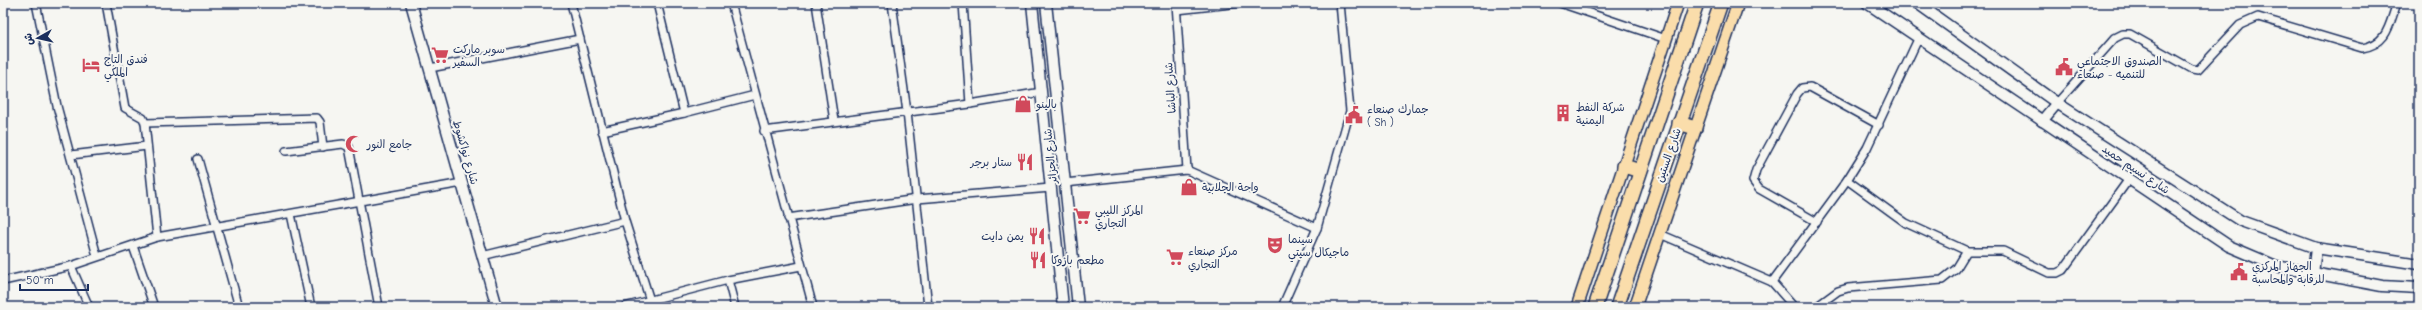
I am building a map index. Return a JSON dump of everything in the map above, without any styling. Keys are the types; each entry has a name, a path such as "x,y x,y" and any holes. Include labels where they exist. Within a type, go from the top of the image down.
{"highway":[{"name":"شارع الستين","path":"1595,307 1696,3"},
{"name":"شارع الستين","path":"1617,307 1679,122 1721,3"},
{"path":"1679,122 1695,128"},
{"path":"1624,166 1640,171"}],"main road":[{"name":"شارع نواكشوط","path":"411,3 497,307"},
{"name":"شارع الجزائر","path":"1032,3 1063,307"},
{"name":"شارع الجزائر","path":"1046,3 1078,307"},
{"path":"1577,307 1678,3"},
{"name":"شارع الستين","path":"1635,307 1738,3"},
{"name":"شارع نسيم حميد","path":"1867,3 2229,246 2276,266 2382,286 2419,288"},
{"name":"شارع نسيم حميد","path":"1917,3 2057,103 2241,221 2316,248 2419,264"},
{"path":"2042,121 2057,103"},
{"path":"1051,188 1064,183"},
{"path":"2313,274 2316,248"}],"street":[{"path":"36,3 58,106 97,256"},
{"path":"106,3 125,108 143,118 145,123 157,237"},
{"path":"571,3 625,221 651,304"},
{"path":"657,3 684,114"},
{"path":"731,3 764,130 813,307"},
{"path":"816,3 834,121"},
{"path":"892,3 918,199 928,307"},
{"path":"963,3 970,104"},
{"path":"1177,7 1240,3"},
{"path":"1282,307 1317,228 1350,111 1340,3"},
{"path":"1560,3 1666,39"},
{"path":"2057,103 2115,38 2123,34 2130,34 2192,69 2198,70 2240,25 2258,17 2362,48 2374,46 2383,39 2397,3"},
{"name":"شارع الباشا","path":"1177,7 1187,170"},
{"path":"1772,282 1847,180 1879,125 1919,37"},
{"path":"430,68 580,39"},
{"path":"1817,222 1759,189 1754,181 1756,170 1797,94 1802,88 1810,87 1879,125"},
{"path":"764,130 970,104 1042,92"},
{"path":"602,131 684,114 755,94"},
{"path":"145,123 317,118 320,122 324,146"},
{"path":"286,151 343,144 349,147 379,307"},
{"path":"71,155 147,146"},
{"path":"198,159 239,307"},
{"path":"1064,183 1187,170 1317,228"},
{"path":"1847,180 1906,223 1967,251 2003,251 2049,273 2057,273 2063,270 2129,179"},
{"path":"3,281 71,266 157,237 217,228 462,183"},
{"path":"788,218 918,199 1051,188"},
{"path":"291,214 312,307"},
{"path":"482,256 625,221"},
{"path":"1660,234 1772,282 1794,307"},
{"path":"133,246 154,307"},
{"path":"1816,307 1838,291 1848,288 1942,280 1956,269 1967,251"},
{"path":"71,266 89,307"},
{"path":"624,307 651,304 728,280 801,266"},
{"path":"728,280 735,307"}],"place":[{"name":"سوبر ماركت السفير","path":"440,55"},
{"name":"فندق التاج الملكي","path":"91,65"},
{"name":"الصندوق الاجتماعي للتنميه - صنعاء","path":"2064,67"},
{"name":"بالينو","path":"1023,104"},
{"name":"شركة النفط اليمنية","path":"1563,113"},
{"name":"جمارك صنعاء ( Sh )","path":"1354,115"},
{"name":"جامع النور","path":"354,144"},
{"name":"ستار برجر","path":"1025,162"},
{"name":"واحة الجلابية","path":"1189,187"},
{"name":"المركز الليبي التجاري","path":"1082,216"},
{"name":"يمن دايت","path":"1037,236"},
{"name":"سينما ماجيكال سيتي","path":"1275,245"},
{"name":"مركز صنعاء التجاري","path":"1175,257"},
{"name":"مطعم بازوكا","path":"1038,260"},
{"name":"الجهاز المركزي للرقابة والمحاسبة","path":"2239,272"}]}
